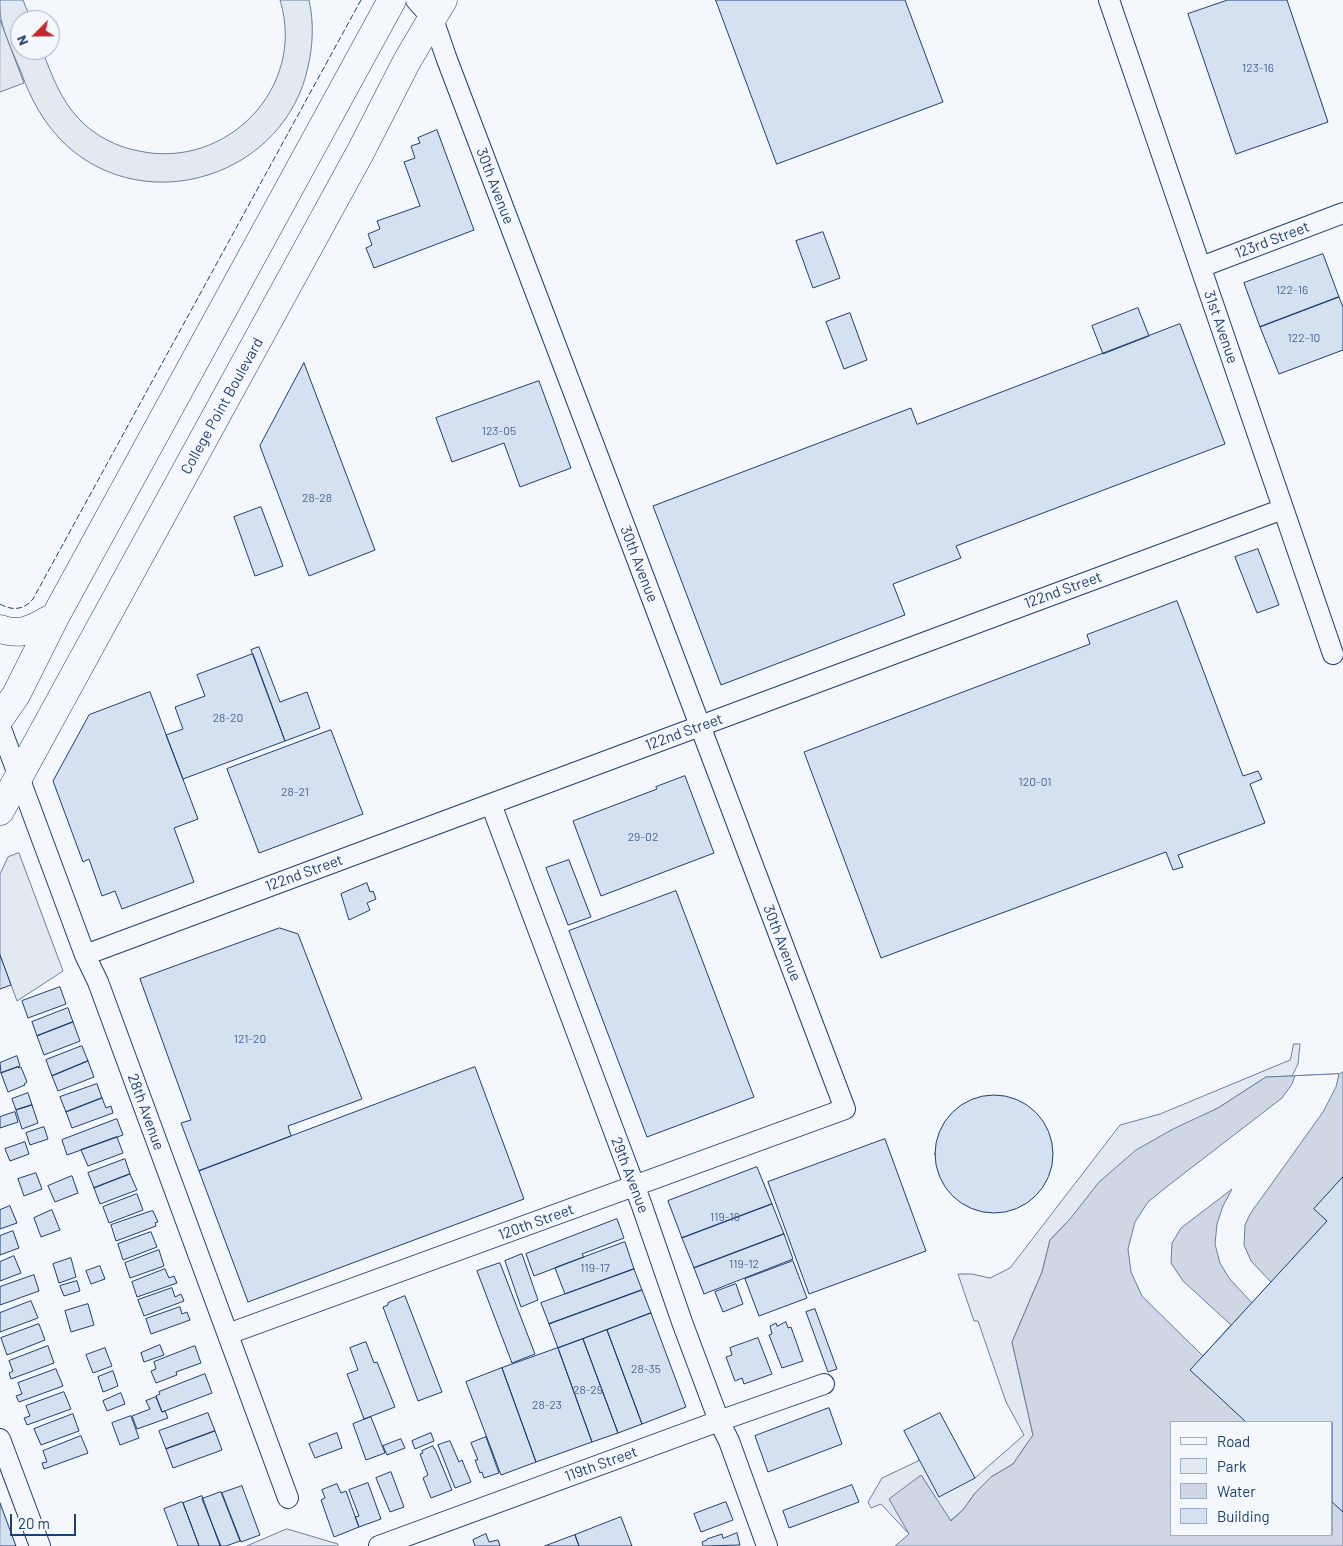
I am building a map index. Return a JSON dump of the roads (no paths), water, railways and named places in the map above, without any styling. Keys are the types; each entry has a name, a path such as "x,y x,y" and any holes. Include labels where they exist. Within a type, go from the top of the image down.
{"main road":[{"path":"0,718 16,695 55,617 392,0"},
{"name":"College Point Boulevard","path":"0,811 361,150 407,62 431,6"},
{"path":"0,629 22,633 55,617"}],"street":[{"name":"31st Avenue","path":"1109,0 1333,654"},
{"name":"30th Avenue","path":"431,6 446,57 844,1109"},
{"name":"123rd Street","path":"1200,267 1343,213"},
{"name":"122nd Street","path":"85,955 1283,509"},
{"name":"28th Avenue","path":"0,726 85,955 98,982 288,1498"},
{"name":"29th Avenue","path":"491,804 767,1546"},
{"name":"120th Street","path":"228,1334 844,1109"},
{"name":"119th Street","path":"379,1546 824,1384"},
{"path":"0,1439 40,1546"}],"water":[{"path":"1343,1072 1343,1546 895,1546 909,1534 889,1499 921,1475 951,1521 991,1477 1013,1464 1033,1435 1012,1342 1042,1272 1050,1240 1070,1219 1099,1182 1136,1150 1173,1129 1218,1108 1266,1077 1339,1074"}]}
